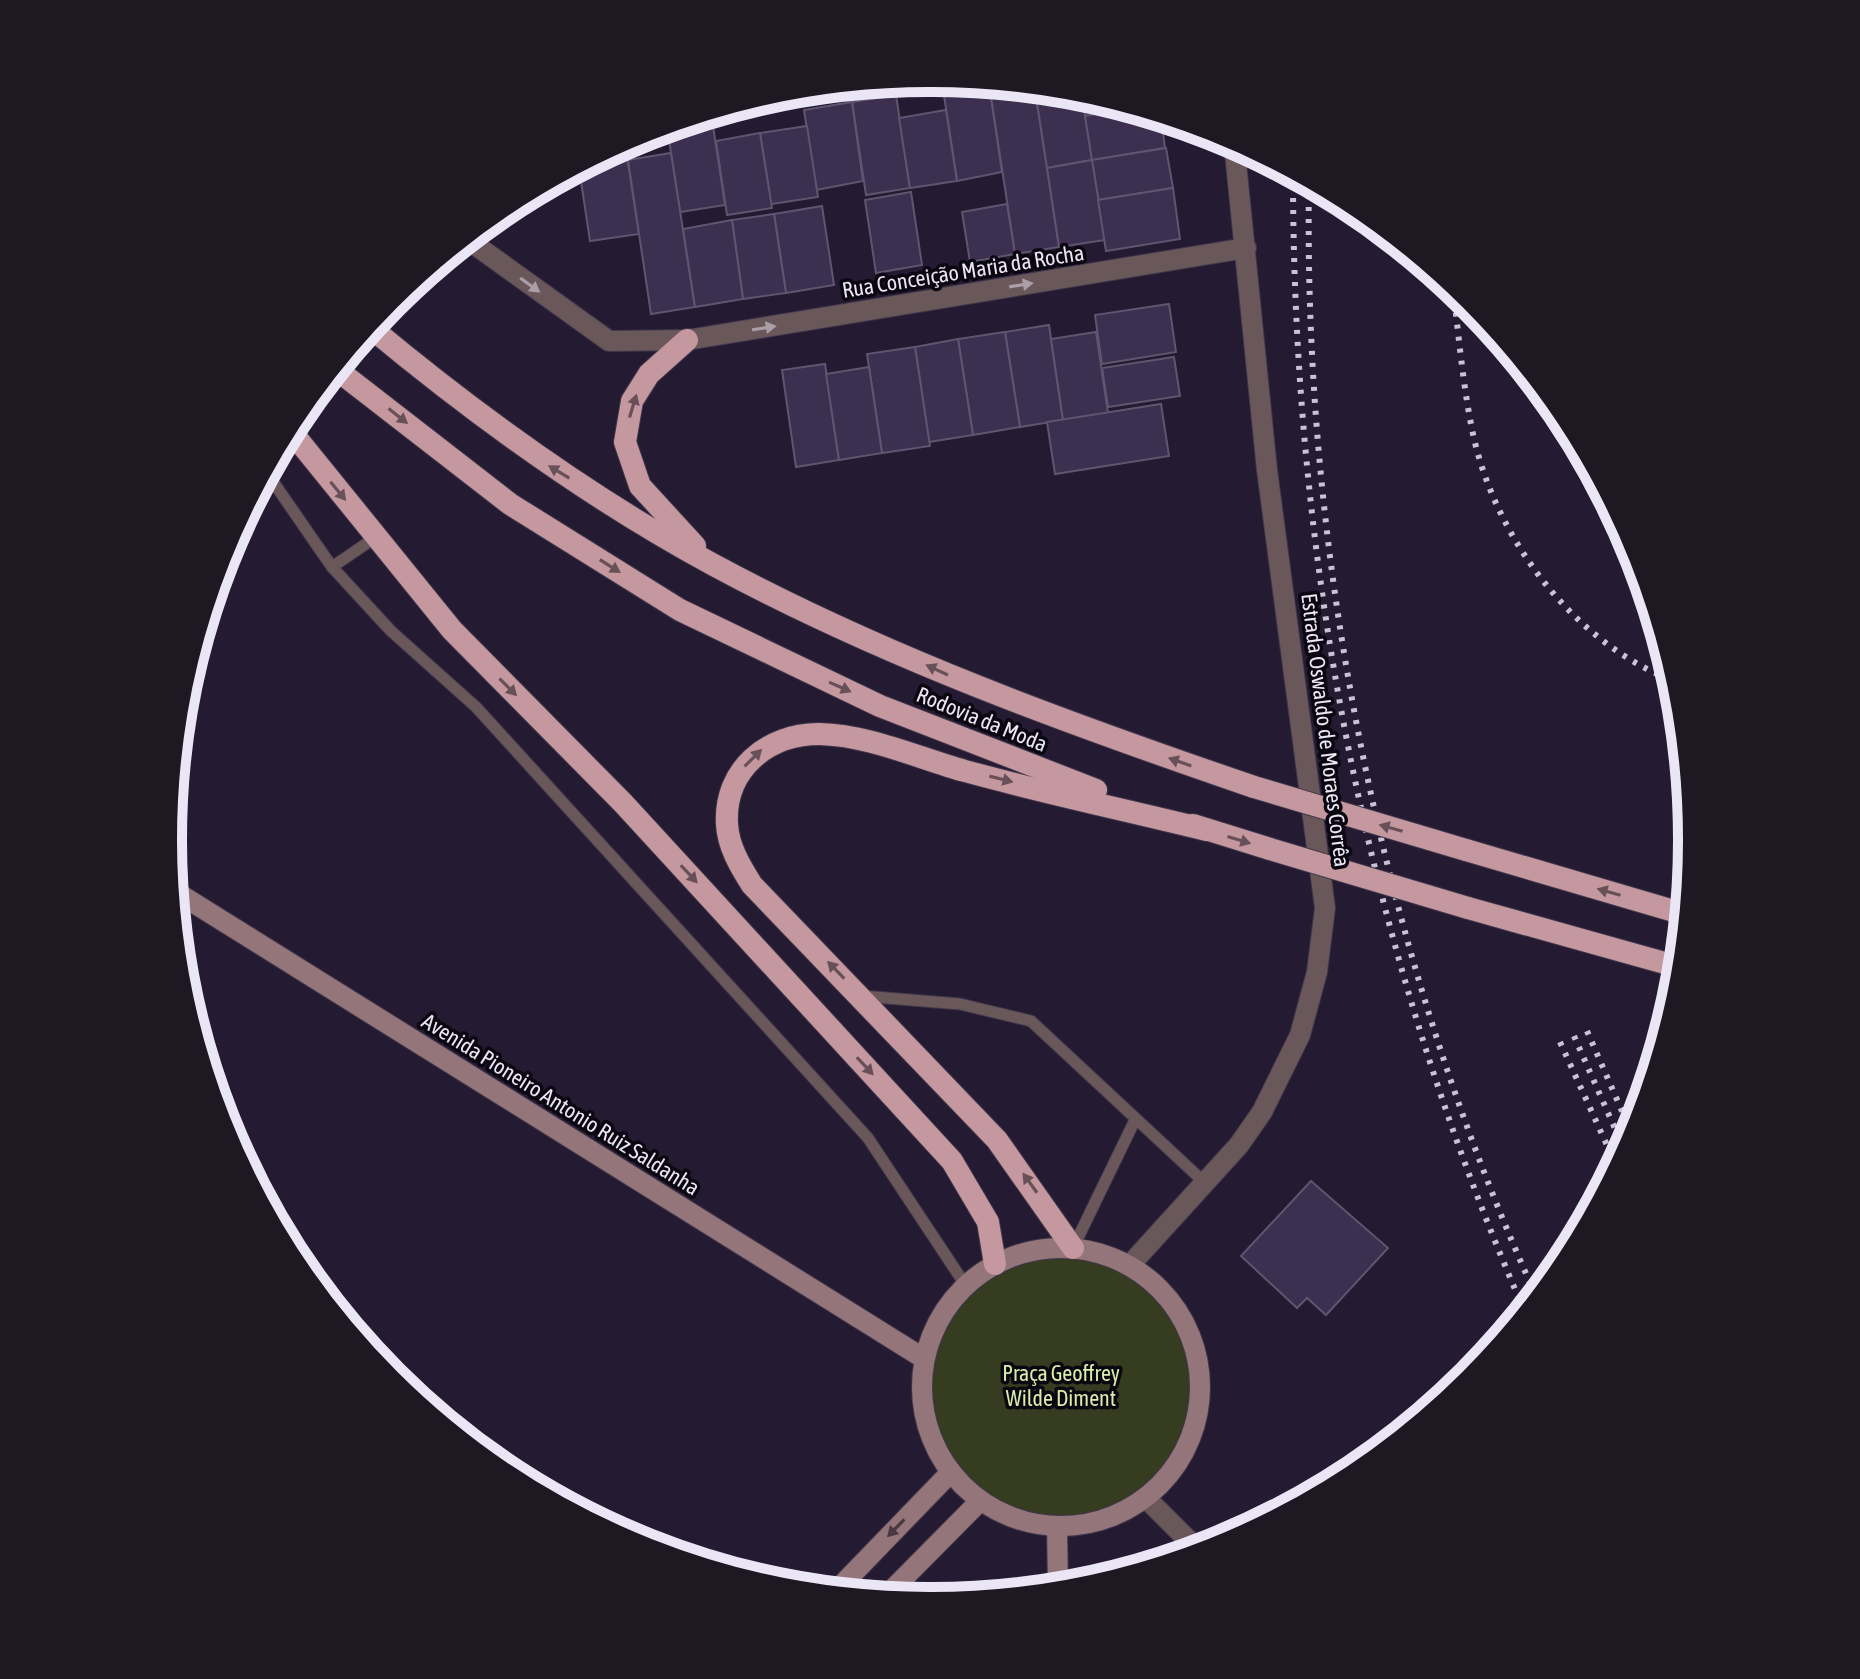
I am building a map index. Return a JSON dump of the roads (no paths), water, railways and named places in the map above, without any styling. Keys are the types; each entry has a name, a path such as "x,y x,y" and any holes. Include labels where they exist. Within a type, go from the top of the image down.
{"highway":[{"name":"Rodovia da Moda","path":"380,334 544,463 712,564 962,681 1254,787 1674,911"},
{"path":"687,340 649,374 632,401 625,442 640,486 712,564"},
{"name":"Rodovia da Moda","path":"344,375 510,504 680,610 813,675 941,732 1207,830 1667,964"},
{"path":"298,440 452,630 623,803 952,1161 988,1222 995,1264"},
{"path":"1073,1248 997,1140 752,885 731,843 728,805 734,783 746,763 762,749 780,740 819,734 858,740 965,771 1207,830"}],"main road":[{"name":"Avenida Pioneiro Antonio Ruiz Saldanha","path":"185,897 923,1358"},
{"path":"1073,1248 1103,1253 1130,1265 1166,1294 1190,1333 1202,1382 1196,1423 1177,1464 1146,1498 1112,1517 1085,1524 1057,1526 1016,1519 980,1501 951,1472 934,1445 925,1414 923,1358 943,1314 966,1286 995,1264 1021,1253 1073,1248"},
{"path":"845,1582 951,1472"},
{"path":"896,1586 980,1501"},
{"path":"1057,1526 1058,1576"}],"street":[{"name":"Estrada Oswaldo de Moraes Corrêa","path":"1130,1265 1239,1145 1262,1112 1300,1035 1317,972 1325,908 1267,470 1236,158"},
{"name":"Rua Conceição Maria da Rocha","path":"476,245 609,341 687,340 1246,248"},
{"path":"1146,1498 1188,1540"}],"lane":[{"path":"274,483 332,567 391,631 476,707 868,1138 966,1286"},
{"path":"332,567 376,537"},
{"path":"860,996 960,1004 1031,1021 1204,1182"},
{"path":"1073,1248 1135,1120"}],"railway":[{"path":"1293,186 1296,320 1307,466 1325,611 1350,754 1382,896 1422,1036 1469,1174 1520,1299"},
{"path":"1309,195 1311,324 1320,467 1337,610 1362,752 1394,892 1434,1031 1481,1165 1531,1284"},
{"path":"1455,307 1473,434 1499,511 1544,582 1572,613 1603,641 1637,664 1658,674"},
{"path":"1587,1031 1624,1117"},
{"path":"1574,1036 1617,1134"},
{"path":"1560,1042 1609,1150"}],"park label":[{"name":"Praça Geoffrey Wilde Diment","path":"1061,1386"}]}
